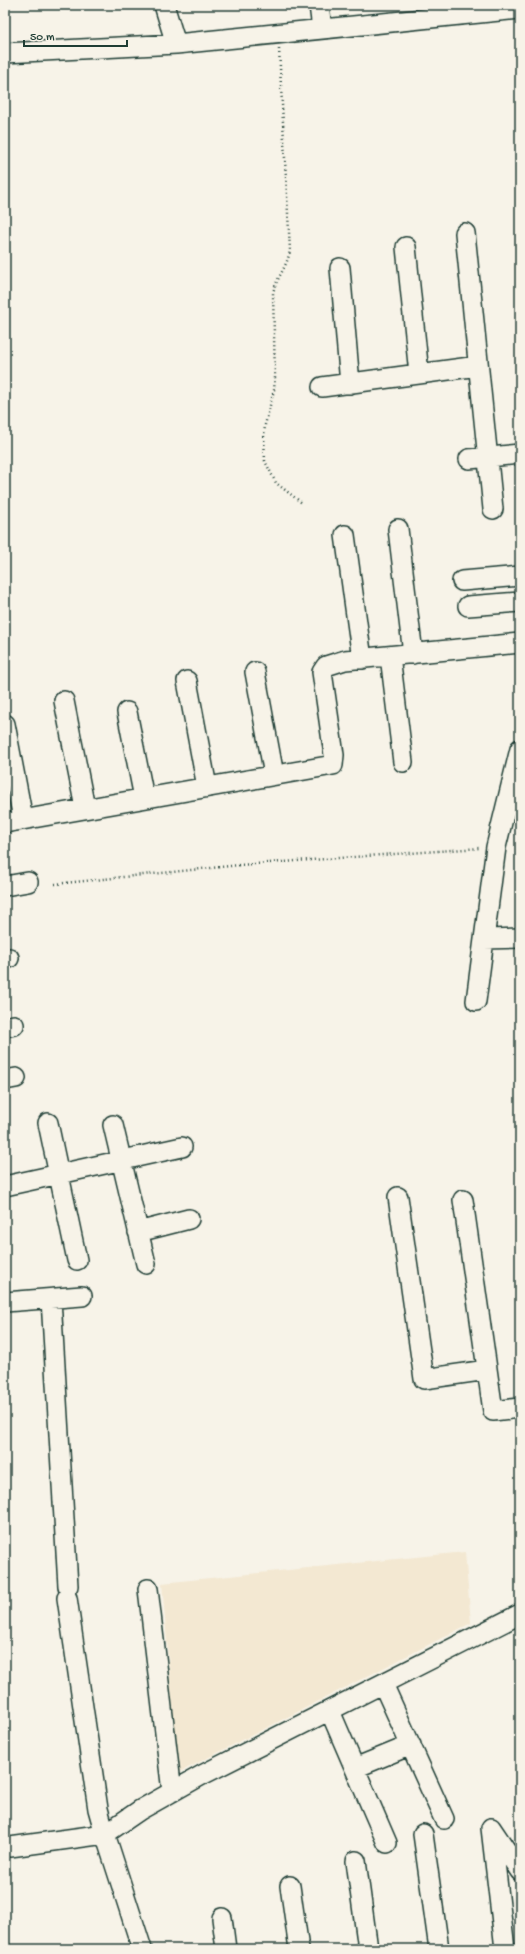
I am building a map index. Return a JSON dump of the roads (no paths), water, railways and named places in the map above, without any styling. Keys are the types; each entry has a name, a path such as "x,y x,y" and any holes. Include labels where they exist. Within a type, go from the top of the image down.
{"street":[{"path":"164,5 176,44"},
{"path":"319,5 322,29"},
{"path":"5,53 176,44 322,29 435,11 520,9"},
{"path":"465,234 478,366 478,458 493,510"},
{"path":"406,247 419,374"},
{"path":"340,268 350,384"},
{"path":"322,388 478,366"},
{"path":"478,458 520,454"},
{"path":"398,529 413,654"},
{"path":"345,535 362,659"},
{"path":"462,581 520,576"},
{"path":"468,606 520,602"},
{"path":"5,724 14,821 333,764 334,755 322,672 326,666 334,663 362,659 520,643"},
{"path":"390,656 403,762"},
{"path":"255,672 274,775"},
{"path":"188,681 207,787"},
{"path":"64,701 85,808"},
{"path":"128,712 144,798"},
{"path":"476,1001 496,847 520,749"},
{"path":"5,886 28,882"},
{"path":"484,939 520,938"},
{"path":"48,1123 77,1260"},
{"path":"113,1125 146,1264"},
{"path":"5,1186 182,1147"},
{"path":"398,1197 424,1379 487,1370"},
{"path":"463,1200 493,1412 520,1408"},
{"path":"138,1232 189,1219"},
{"path":"5,1302 82,1296"},
{"path":"51,1299 68,1592 98,1809 142,1949"},
{"path":"148,1589 172,1792"},
{"path":"5,1846 10,1847 105,1834 140,1810 172,1792 520,1614"},
{"path":"383,1684 444,1819"},
{"path":"330,1711 387,1842"},
{"path":"355,1768 411,1745"},
{"path":"505,1949 491,1828 520,1871"},
{"path":"423,1834 439,1949"},
{"path":"356,1861 368,1949"},
{"path":"290,1886 299,1949"},
{"path":"222,1918 226,1949"}]}
